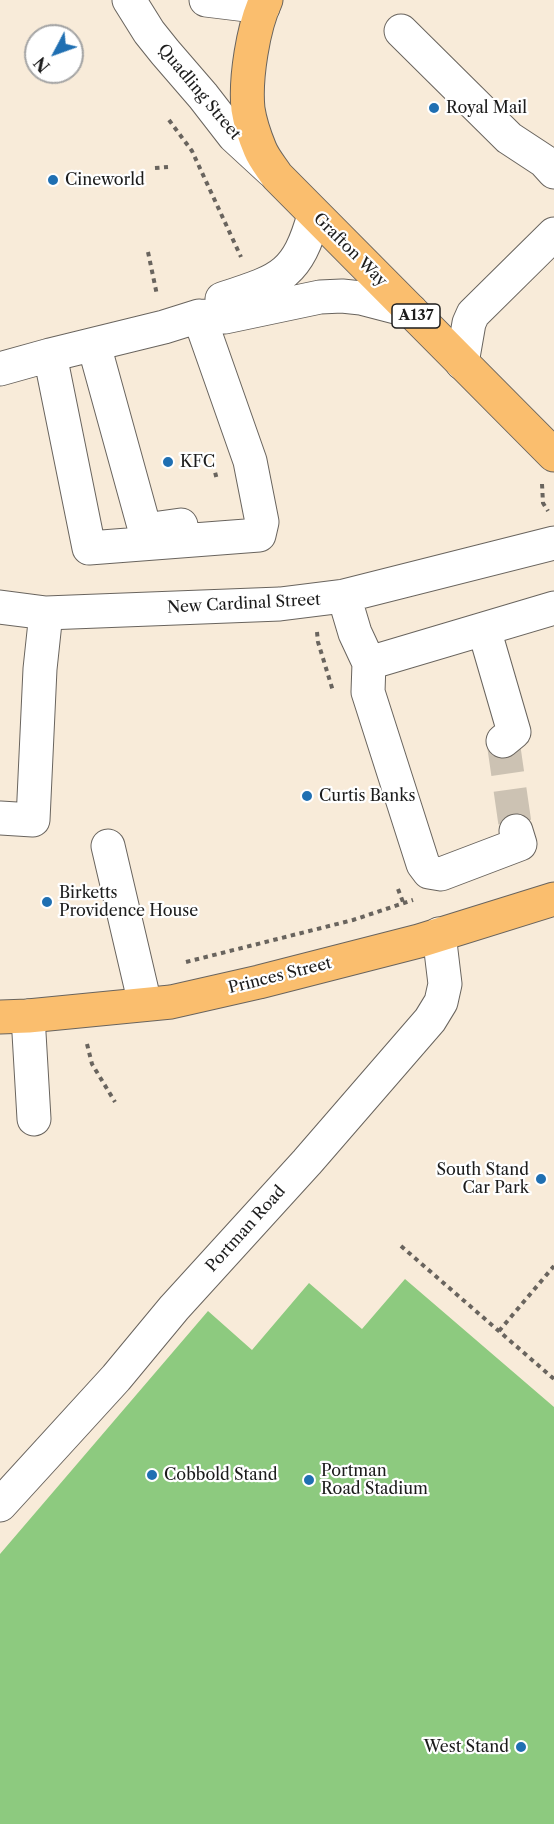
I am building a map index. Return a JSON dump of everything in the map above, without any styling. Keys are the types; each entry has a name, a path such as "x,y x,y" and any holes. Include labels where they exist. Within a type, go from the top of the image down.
{"main road":[{"name":"Grafton Way","path":"265,3 255,32 248,82 248,109 261,150 277,176 554,455"},
{"name":"Princes Street","path":"14,1017 171,1002 259,982 439,934 554,900"}],"street":[{"path":"206,0 265,3"},
{"name":"Quadling Street","path":"129,1 149,32 234,136 277,176"},
{"path":"401,31 508,138 544,161 554,172"},
{"path":"0,369 199,316 221,300 268,284 288,271 308,237 314,215"},
{"path":"462,363 469,323 473,314 549,249"},
{"path":"199,316 225,317 332,296 361,298 411,311"},
{"path":"50,355 89,548 259,535 262,522 250,461 199,316"},
{"path":"93,345 145,530 238,518 255,481"},
{"name":"New Cardinal Street","path":"0,607 46,613 280,604 344,596 554,543"},
{"path":"344,596 355,633 369,663 368,692 423,864 429,872 441,874 520,844 516,831"},
{"path":"369,663 554,608"},
{"path":"0,818 33,820 40,669 46,613"},
{"path":"484,629 509,736"},
{"path":"108,846 145,1004"},
{"name":"Portman Road","path":"0,1504 116,1378 174,1308 308,1162 430,1020 441,1002 446,984 439,934"},
{"path":"14,1017 34,1119"}],"path":[{"path":"169,120 192,151 244,264"},
{"path":"155,168 168,167"},
{"path":"137,971 161,968 353,920 413,899"},
{"path":"87,1044 92,1064 115,1102"},
{"path":"401,1246 554,1379"},
{"path":"499,1331 554,1266"}],"green space":[{"name":"Portman Road Stadium","path":"405,1279 554,1407 554,1824 0,1824 0,1554 208,1311 252,1350 309,1283 362,1329"}],"tunnel":[{"path":"503,741 516,831"}],"place":[{"name":"Royal Mail","path":"434,108"},
{"name":"Cineworld","path":"53,180"},
{"name":"KFC","path":"168,462"},
{"name":"Curtis Banks","path":"307,796"},
{"name":"Birketts Providence House","path":"47,902"},
{"name":"South Stand Car Park","path":"541,1179"},
{"name":"Cobbold Stand","path":"152,1475"},
{"name":"Portman Road Stadium","path":"309,1480"},
{"name":"West Stand","path":"521,1747"}]}
